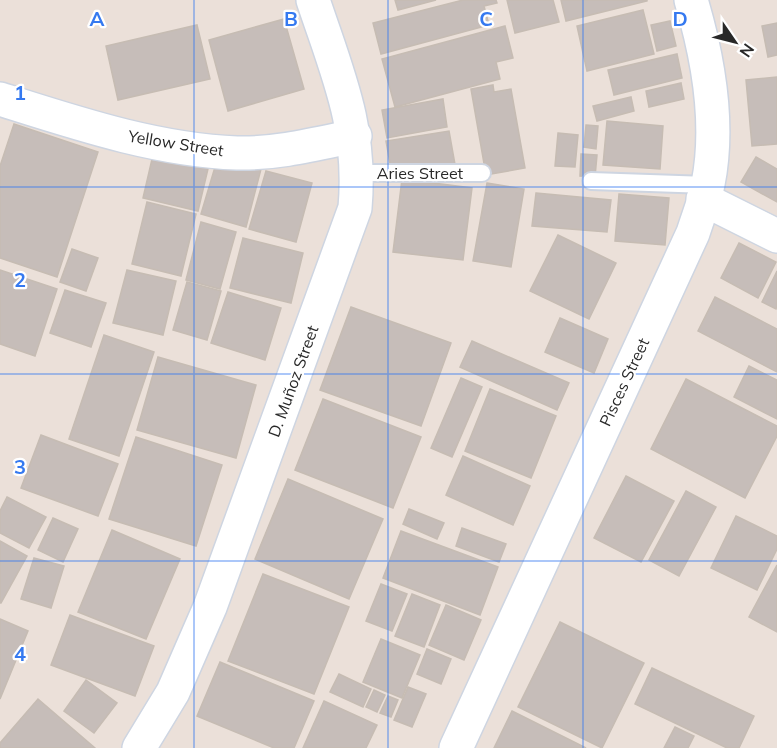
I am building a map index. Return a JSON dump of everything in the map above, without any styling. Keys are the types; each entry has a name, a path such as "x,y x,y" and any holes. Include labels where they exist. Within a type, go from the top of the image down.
{"street":[{"name":"D. Muñoz Street","path":"140,748 173,692 210,607 348,234 355,208 358,173 351,114 313,0"},
{"name":"Pisces Street","path":"456,748 693,233 706,192 713,139 701,34 691,0"},
{"name":"Yellow Street","path":"0,99 91,127 175,146 237,153 292,149 355,136"},
{"path":"706,192 777,236"}],"lane":[{"name":"Aries Street","path":"358,173 482,173"},
{"path":"591,181 706,192"}],"building":[{"path":"395,0 436,0 398,10"},
{"path":"463,0 496,0 497,3 484,6 489,25 381,54 373,23"},
{"path":"507,0 553,0 559,22 515,33"},
{"path":"561,0 647,0 647,1 566,21"},
{"path":"643,10 654,54 587,71 577,26"},
{"path":"284,19 304,89 228,111 209,40"},
{"path":"670,21 676,46 657,51 651,25"},
{"path":"777,23 777,55 768,57 762,26"},
{"path":"197,25 210,79 118,100 106,46"},
{"path":"505,26 513,58 496,62 500,79 395,107 382,59"},
{"path":"677,54 682,78 614,95 608,70"},
{"path":"777,77 777,144 752,146 746,80"},
{"path":"681,83 684,99 649,107 646,91"},
{"path":"493,85 494,92 511,89 525,168 486,175 471,89"},
{"path":"631,97 634,111 597,121 593,106"},
{"path":"443,99 447,127 387,138 382,110"},
{"path":"607,121 663,126 660,169 603,165"},
{"path":"14,124 98,152 57,277 0,258 0,166"},
{"path":"586,125 598,126 596,149 584,147"},
{"path":"449,131 456,170 391,169 386,141"},
{"path":"558,133 578,135 575,167 555,166"},
{"path":"156,142 211,156 198,211 143,198"},
{"path":"581,154 597,155 595,177 580,176"},
{"path":"218,157 261,169 246,227 201,214"},
{"path":"756,157 777,169 777,202 741,182"},
{"path":"266,171 312,183 296,242 249,229"},
{"path":"402,179 472,188 463,260 393,252"},
{"path":"487,183 524,189 511,267 473,261"},
{"path":"536,193 611,200 607,232 532,226"},
{"path":"619,194 669,198 665,245 615,241"},
{"path":"147,202 196,214 181,276 132,264"},
{"path":"201,222 236,232 220,289 186,280"},
{"path":"558,235 616,263 589,319 530,291"},
{"path":"243,238 303,253 291,303 230,288"},
{"path":"739,243 776,262 758,298 721,278"},
{"path":"72,249 98,258 86,291 60,282"},
{"path":"0,270 57,289 35,356 0,344"},
{"path":"127,270 176,281 163,335 113,323"},
{"path":"777,271 777,306 776,309 762,302"},
{"path":"187,282 221,291 207,340 173,330"},
{"path":"65,290 106,303 91,347 50,333"},
{"path":"228,292 281,308 265,360 211,343"},
{"path":"715,297 777,329 777,372 698,331"},
{"path":"351,307 451,343 421,426 320,390"},
{"path":"560,318 608,339 594,373 545,352"},
{"path":"104,335 154,352 119,456 69,439"},
{"path":"472,341 569,383 557,410 460,367"},
{"path":"158,357 256,385 236,458 137,430"},
{"path":"749,366 777,380 777,419 734,397"},
{"path":"461,378 482,387 452,457 431,448"},
{"path":"686,379 777,426 777,436 745,498 651,449"},
{"path":"490,389 556,416 531,478 465,451"},
{"path":"323,399 421,437 393,508 295,470"},
{"path":"41,435 118,464 98,516 21,488"},
{"path":"136,437 222,465 196,546 109,519"},
{"path":"463,456 530,486 513,525 446,495"},
{"path":"626,476 674,501 641,562 594,538"},
{"path":"288,479 383,519 349,599 255,559"},
{"path":"686,491 716,507 679,576 649,560"},
{"path":"7,497 46,517 29,548 0,533 0,511"},
{"path":"409,509 444,523 437,539 403,524"},
{"path":"736,516 777,536 777,549 757,590 711,568"},
{"path":"53,518 78,529 63,562 38,550"},
{"path":"462,528 506,544 499,562 456,546"},
{"path":"112,530 180,559 146,639 78,612"},
{"path":"401,531 498,567 480,615 383,578"},
{"path":"0,541 27,556 1,603 0,603"},
{"path":"34,558 64,566 51,608 21,599"},
{"path":"777,565 777,632 749,617"},
{"path":"263,574 349,607 314,694 228,661"},
{"path":"381,584 407,594 392,631 366,621"},
{"path":"412,594 440,605 424,647 395,636"},
{"path":"446,605 481,620 464,660 429,645"},
{"path":"70,615 154,646 135,696 51,665"},
{"path":"0,619 28,631 0,699"},
{"path":"560,622 644,663 602,748 518,707"},
{"path":"381,639 420,655 402,698 363,682"},
{"path":"427,649 451,659 441,684 417,674"},
{"path":"220,662 314,701 294,748 274,748 197,716"},
{"path":"652,668 754,716 739,748 727,748 635,704"},
{"path":"339,674 371,689 363,707 330,692"},
{"path":"86,680 117,703 94,733 64,711"},
{"path":"408,687 426,694 412,727 394,720"},
{"path":"374,690 385,695 377,712 366,707"},
{"path":"388,696 398,700 391,717 380,713"},
{"path":"38,699 95,748 0,748 0,743"},
{"path":"324,701 377,725 366,748 303,748"},
{"path":"512,711 586,748 494,748"},
{"path":"675,727 694,736 688,748 664,748"}]}
